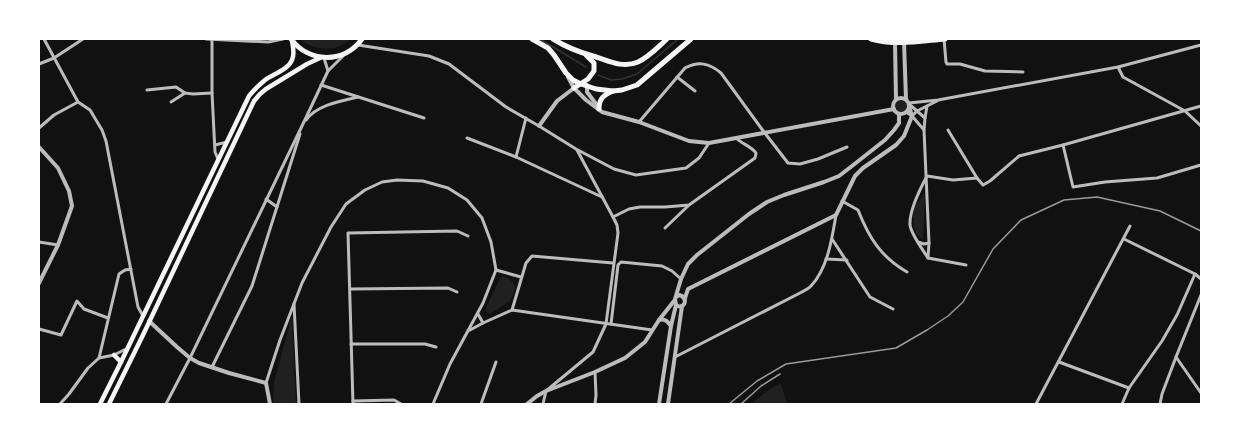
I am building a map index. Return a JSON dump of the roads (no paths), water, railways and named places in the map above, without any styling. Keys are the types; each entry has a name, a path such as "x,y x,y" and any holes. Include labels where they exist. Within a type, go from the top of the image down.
{"main road":[{"path":"109,404 254,102 266,88 307,64 322,58 344,54 358,45 362,39"},
{"path":"532,39 548,48 566,73 573,80 596,89 613,91 622,90 637,85 691,39"},
{"path":"553,39 586,55 615,64 628,65 637,62 650,54 667,39"},
{"path":"872,39 879,41 944,39"},
{"path":"291,40 300,49 310,55 322,58"},
{"path":"100,404 249,96 256,87 265,80 288,66 293,59 294,52 291,40"},
{"path":"574,88 588,79 594,71 594,63 586,55"},
{"path":"586,85 588,79"},
{"path":"601,110 600,103 602,97 613,91"},
{"path":"143,316 149,321"},
{"path":"114,355 121,362"}],"street":[{"path":"44,39 78,102 90,110 102,130 106,141 138,307 143,316"},
{"path":"39,64 54,58 83,39"},
{"path":"206,39 268,42 283,39"},
{"path":"944,39 946,62 948,64 960,64 985,71 1023,72"},
{"path":"212,40 212,93 215,152 218,159"},
{"path":"659,404 675,302 681,279 688,264 697,255 749,214 767,202 839,176 885,140 899,123 899,114 894,109 893,104 896,100 895,41"},
{"path":"904,41 908,103 912,116"},
{"path":"358,45 429,56 450,64 506,107 614,170 636,175 686,168 699,158 709,143"},
{"path":"908,103 938,100 1118,67 1201,45"},
{"path":"166,404 190,358 321,84 328,71 344,54"},
{"path":"322,58 328,71"},
{"path":"639,122 685,68 692,65 705,64 714,67 721,73 788,163 800,164 818,159 847,147"},
{"path":"1118,67 1123,77 1185,111 1201,126"},
{"path":"566,73 574,88 586,100 601,110 639,122 689,141 709,143 894,109"},
{"path":"677,77 695,91"},
{"path":"321,84 424,118"},
{"path":"586,85 587,92 601,110"},
{"path":"148,90 176,87 185,93 212,93"},
{"path":"539,126 557,101 574,88"},
{"path":"171,102 185,93"},
{"path":"212,367 252,286 302,126 311,114 335,102 358,97"},
{"path":"896,100 901,98 925,118"},
{"path":"675,357 806,290 811,286 826,259 832,239 836,215 855,176 863,168 896,145 904,136 912,116 917,111 938,100"},
{"path":"39,128 54,115 78,102"},
{"path":"906,112 908,103"},
{"path":"928,106 924,130 927,176 928,258"},
{"path":"948,130 977,178 983,185 990,181 1019,156 1201,106"},
{"path":"899,114 906,112 912,116 924,130"},
{"path":"516,157 526,118"},
{"path":"467,138 516,157 602,197"},
{"path":"665,228 689,205 755,158 756,153 753,149 736,138"},
{"path":"215,145 228,141"},
{"path":"1063,145 1073,187 1105,182 1157,178 1201,165"},
{"path":"39,147 58,168 69,191 72,206 58,245 39,283"},
{"path":"543,403 546,391 593,352 606,324 614,263 618,232 617,225 576,149"},
{"path":"927,176 953,180 977,178"},
{"path":"927,176 919,190 912,210 910,226 916,241 928,258 966,265"},
{"path":"270,404 266,383 280,340 302,283 331,227 346,204 365,190 382,182 397,180 423,181 448,188 467,200 482,218 491,242 496,270 478,314 450,364 433,404"},
{"path":"266,199 277,207"},
{"path":"842,201 858,210 872,240 891,262 907,272"},
{"path":"613,217 629,209 640,207 689,205"},
{"path":"668,404 682,306 685,302 688,289 836,215"},
{"path":"1036,404 1130,226"},
{"path":"401,404 394,400 353,403 348,233 457,231 468,236"},
{"path":"1124,238 1195,274 1201,279"},
{"path":"832,239 870,297 893,309"},
{"path":"916,241 924,244 929,243"},
{"path":"39,242 58,245"},
{"path":"512,310 526,263 532,256 614,263"},
{"path":"826,259 847,260"},
{"path":"611,324 618,265 621,262 662,266 672,271 681,279 682,285 688,289"},
{"path":"99,358 119,274 131,268"},
{"path":"496,270 522,277"},
{"path":"1122,404 1129,388 1162,341 1177,315 1195,274"},
{"path":"350,289 448,288 457,292"},
{"path":"528,403 536,396 546,391 595,372 625,358 645,342 659,320 680,295 685,298"},
{"path":"1160,404 1162,394 1201,295"},
{"path":"39,329 61,335 77,301 84,309 108,318"},
{"path":"294,302 299,404"},
{"path":"675,302 678,306 682,306"},
{"path":"468,331 512,310 652,330"},
{"path":"478,314 483,323"},
{"path":"659,320 662,319 667,321 671,326"},
{"path":"149,321 190,358 199,363 266,383"},
{"path":"351,344 425,344 436,347"},
{"path":"60,404 88,368 99,358 114,355 127,349"},
{"path":"1176,357 1201,393"},
{"path":"481,404 496,362"},
{"path":"1059,362 1129,388"},
{"path":"595,372 595,404"},
{"path":"536,396 540,397 543,403"}],"waterway":[{"path":"540,39 586,67"},
{"path":"598,75 611,80 622,79 637,74 678,39"}],"railway":[{"path":"729,404 757,381 786,364 896,348 927,330 948,316 963,302 993,249 1021,220 1064,200 1097,197 1160,211 1201,231"},
{"path":"741,404 761,386 780,374"}]}
